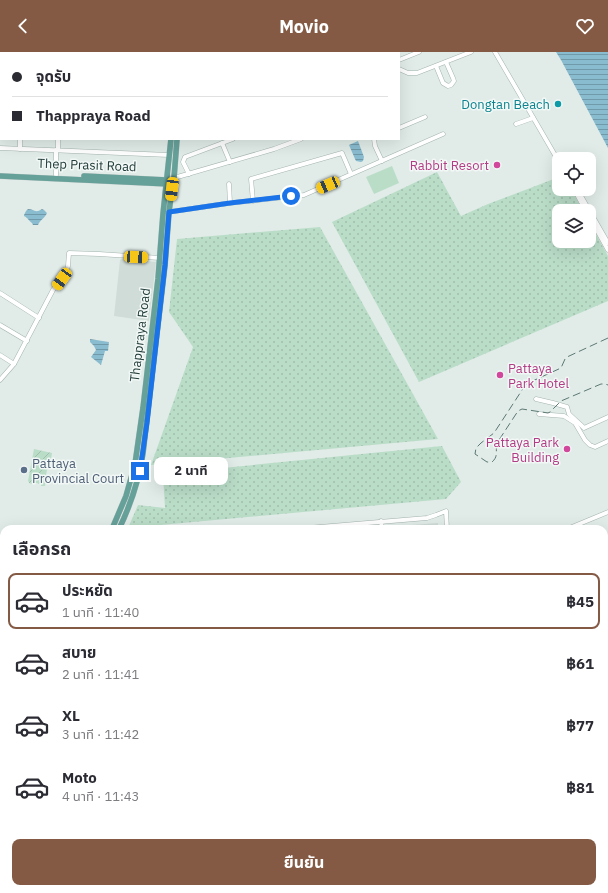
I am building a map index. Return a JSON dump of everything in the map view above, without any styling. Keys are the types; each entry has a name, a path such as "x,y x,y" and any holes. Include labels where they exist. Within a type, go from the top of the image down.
{"main road":[{"name":"Thappraya Road","path":"146,408 171,140"},
{"name":"Thappraya Road","path":"121,525 130,504 129,497 146,408 165,265 177,140"},
{"name":"Thep Prasit Road","path":"0,173 166,182"},
{"name":"Thep Prasit Road","path":"0,176 166,182 173,181"},
{"name":"Thappraya Road","path":"114,525 123,502 129,497"}],"street":[{"path":"400,60 419,52"},
{"path":"400,69 408,73 415,73 471,52"},
{"path":"495,52 553,152"},
{"path":"436,66 443,83 448,86 451,85 454,81 446,62"},
{"path":"400,128 425,117"},
{"path":"516,124 533,118"},
{"path":"169,212 230,203 304,195 443,134"},
{"path":"548,138 556,152"},
{"path":"20,140 20,149"},
{"path":"56,175 58,140"},
{"path":"189,174 183,162 185,157 230,140"},
{"path":"173,181 189,174 274,149 298,140"},
{"path":"374,140 375,146 382,161"},
{"path":"222,143 230,162"},
{"path":"0,148 169,154"},
{"path":"253,201 251,179 342,153 352,174"},
{"path":"229,184 230,203"},
{"path":"581,196 608,243"},
{"path":"596,229 608,250"},
{"path":"0,380 14,364 53,290 66,274 69,253 160,258"},
{"path":"0,293 39,318"},
{"path":"0,325 27,341"},
{"path":"0,355 14,364"},
{"path":"536,399 567,407 569,414 584,428 608,417"},
{"path":"539,414 564,416 575,423 590,445 595,447 608,441"},
{"path":"123,502 130,504"},
{"path":"338,525 427,518 446,511 448,525"},
{"path":"577,525 608,512"},
{"path":"381,521 382,525"}],"shaded area":[{"path":"120,260 156,262 149,321 114,316"},
{"path":"438,523 438,525 412,525"}],"green space":[{"path":"392,166 399,183 374,194 366,177"},
{"path":"437,172 461,216 552,180 552,196 575,196 579,204 552,204 552,248 596,248 596,235 608,256 608,301 419,382 332,222"},
{"path":"320,227 438,439 151,465 193,347 169,312 177,239"},
{"path":"442,446 461,482 446,499 161,525 129,525 138,505 165,508 163,474"},
{"path":"34,449 52,453 50,465 48,465 45,486 32,482 32,484 28,481"}],"water":[{"path":"556,52 608,52 608,148 561,60"},
{"path":"358,141 364,157 363,161 361,162 356,161 349,145"},
{"path":"28,209 36,211 42,209 47,213 38,225 33,225 24,216"},
{"path":"90,339 109,342 108,351 105,351 101,365 91,357 96,350 90,342"}],"railway":[{"path":"608,338 567,357 561,368 526,384 494,433 476,448 475,454 487,462 492,462 496,455 497,443 518,411 522,409 548,413 561,401 601,384 608,385"}],"place":[{"name":"Dongtan Beach","path":"558,104"},
{"name":"Rabbit Resort","path":"497,165"},
{"name":"Pattaya Park Hotel","path":"500,375"},
{"name":"Pattaya Park Building","path":"567,449"},
{"name":"Pattaya Provincial Court","path":"24,470"}],"route":[{"path":"140,471 165,265 169,212 291,196"}]}
